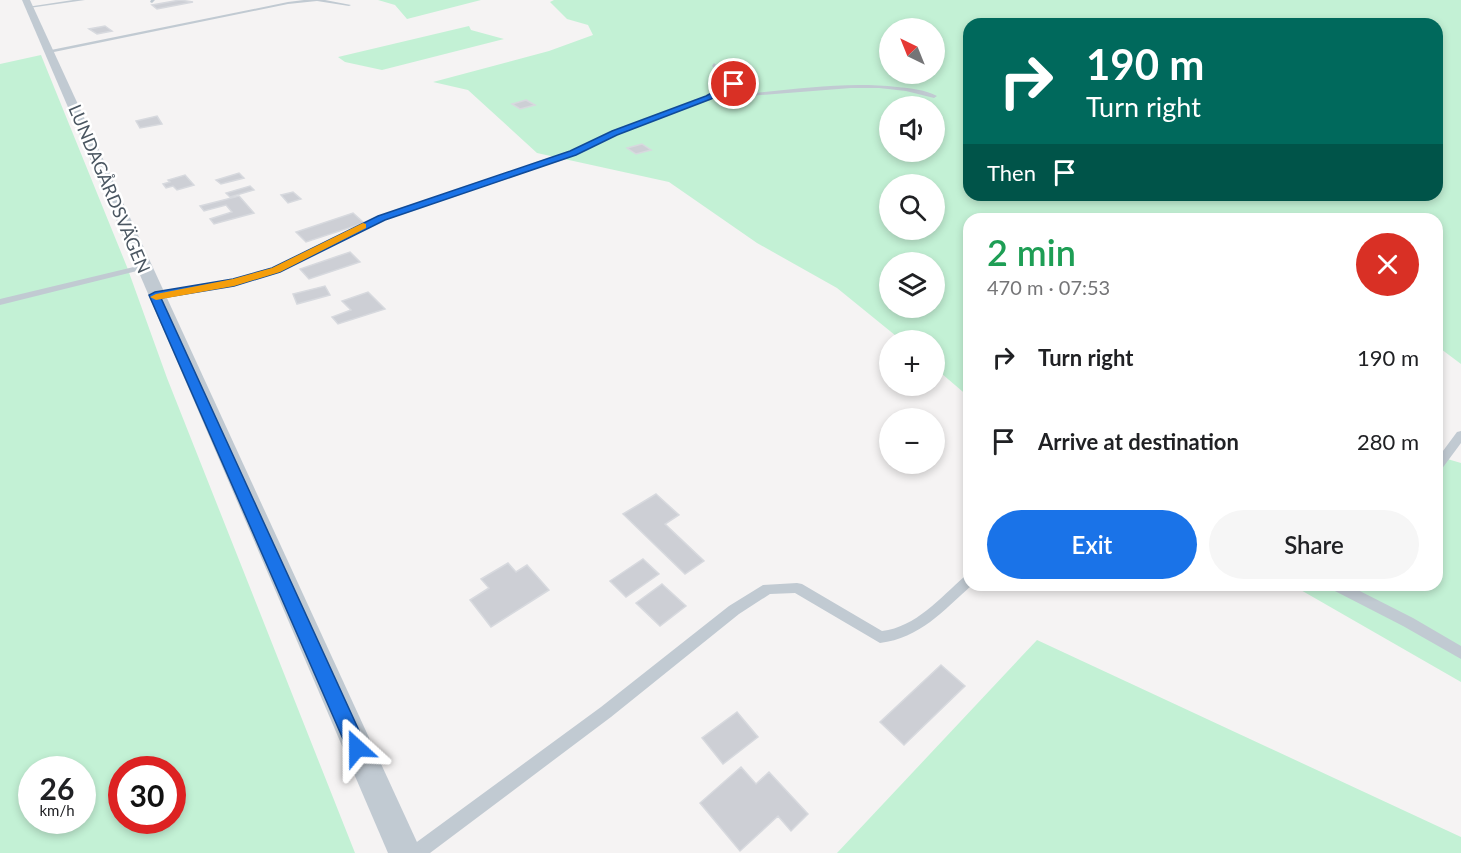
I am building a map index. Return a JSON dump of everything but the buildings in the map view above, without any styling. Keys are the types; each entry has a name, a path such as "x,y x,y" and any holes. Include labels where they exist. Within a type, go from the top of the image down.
{"street":[{"name":"LUNDAGÅRDSVÄGEN","path":"27,3 142,267 405,853"}],"lane":[{"path":"27,3 83,0"},
{"path":"49,51 288,3 317,0 349,5"},
{"path":"155,295 234,282 276,270 381,218 573,153 615,133 708,98 734,84 714,65"},
{"path":"708,98 756,96 851,85 909,90 934,96"},
{"path":"0,302 142,267"},
{"path":"1443,460 1461,435"},
{"path":"416,853 606,712 734,610 768,589 797,588 880,637 896,635 919,624 963,585"},
{"path":"1348,591 1461,653"}],"green space":[{"path":"378,0 481,0 407,19 395,5"},
{"path":"554,0 1461,0 1461,364 1443,350 1443,213 963,213 963,392 945,377 945,330 889,330 837,288 757,243 669,182 537,153 468,90 433,82 549,51 593,35 588,25 567,19 550,2"},
{"path":"469,26 471,30 504,39 382,70 345,62 338,57"},
{"path":"41,55 127,267 167,378 355,853 0,853 0,64"},
{"path":"1443,458 1461,463 1461,682 1302,591 1443,591"},
{"path":"1037,640 1461,837 1461,853 837,853"}],"slow traffic":[{"path":"156,297 155,295 234,282 276,270 363,226"}],"route":[{"path":"357,748 155,295 234,282 276,270 320,246 381,218 573,153 688,103 708,98 734,84"}]}
